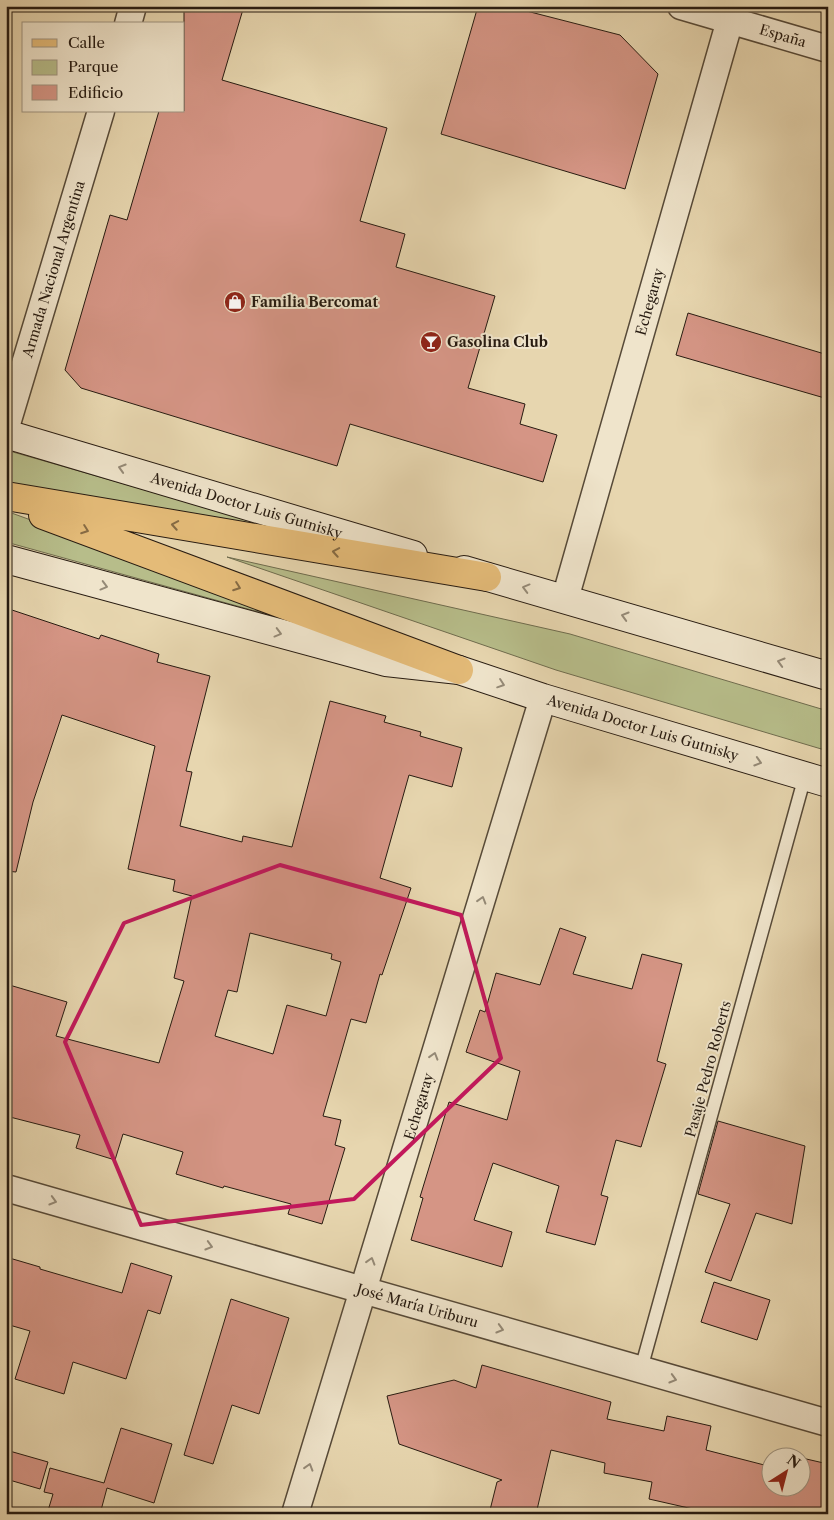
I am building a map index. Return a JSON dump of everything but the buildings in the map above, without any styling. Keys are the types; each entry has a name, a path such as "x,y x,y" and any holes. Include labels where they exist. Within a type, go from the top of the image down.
{"main road":[{"name":"Avenida Doctor Luis Gutnisky","path":"6,434 828,676"},
{"name":"Avenida Doctor Luis Gutnisky","path":"6,496 487,577"},
{"name":"Avenida Doctor Luis Gutnisky","path":"6,501 459,670 543,698 816,780"},
{"name":"Avenida Doctor Luis Gutnisky","path":"6,559 386,662 459,670"}],"street":[{"path":"129,22 133,6"},
{"name":"España","path":"681,6 732,13 828,49"},
{"name":"Echegaray","path":"565,599 732,13"},
{"name":"Armada Nacional Argentina","path":"6,427 102,112"},
{"name":"Echegaray","path":"294,1514 543,698"},
{"name":"José María Uriburu","path":"6,1188 828,1423"}],"lane":[{"name":"Pasaje Pedro Roberts","path":"641,1369 816,780"}],"highlighted area":[{"path":"280,865 461,915 501,1058 354,1199 141,1225 65,1042 124,923"}],"green space":[{"path":"6,450 295,533 6,485"},
{"path":"6,511 367,642 6,542"},
{"path":"227,557 570,634 828,711 828,751 556,670"}],"place":[{"name":"Familia Bercomat","path":"235,302"},
{"name":"Gasolina Club","path":"431,342"}]}
